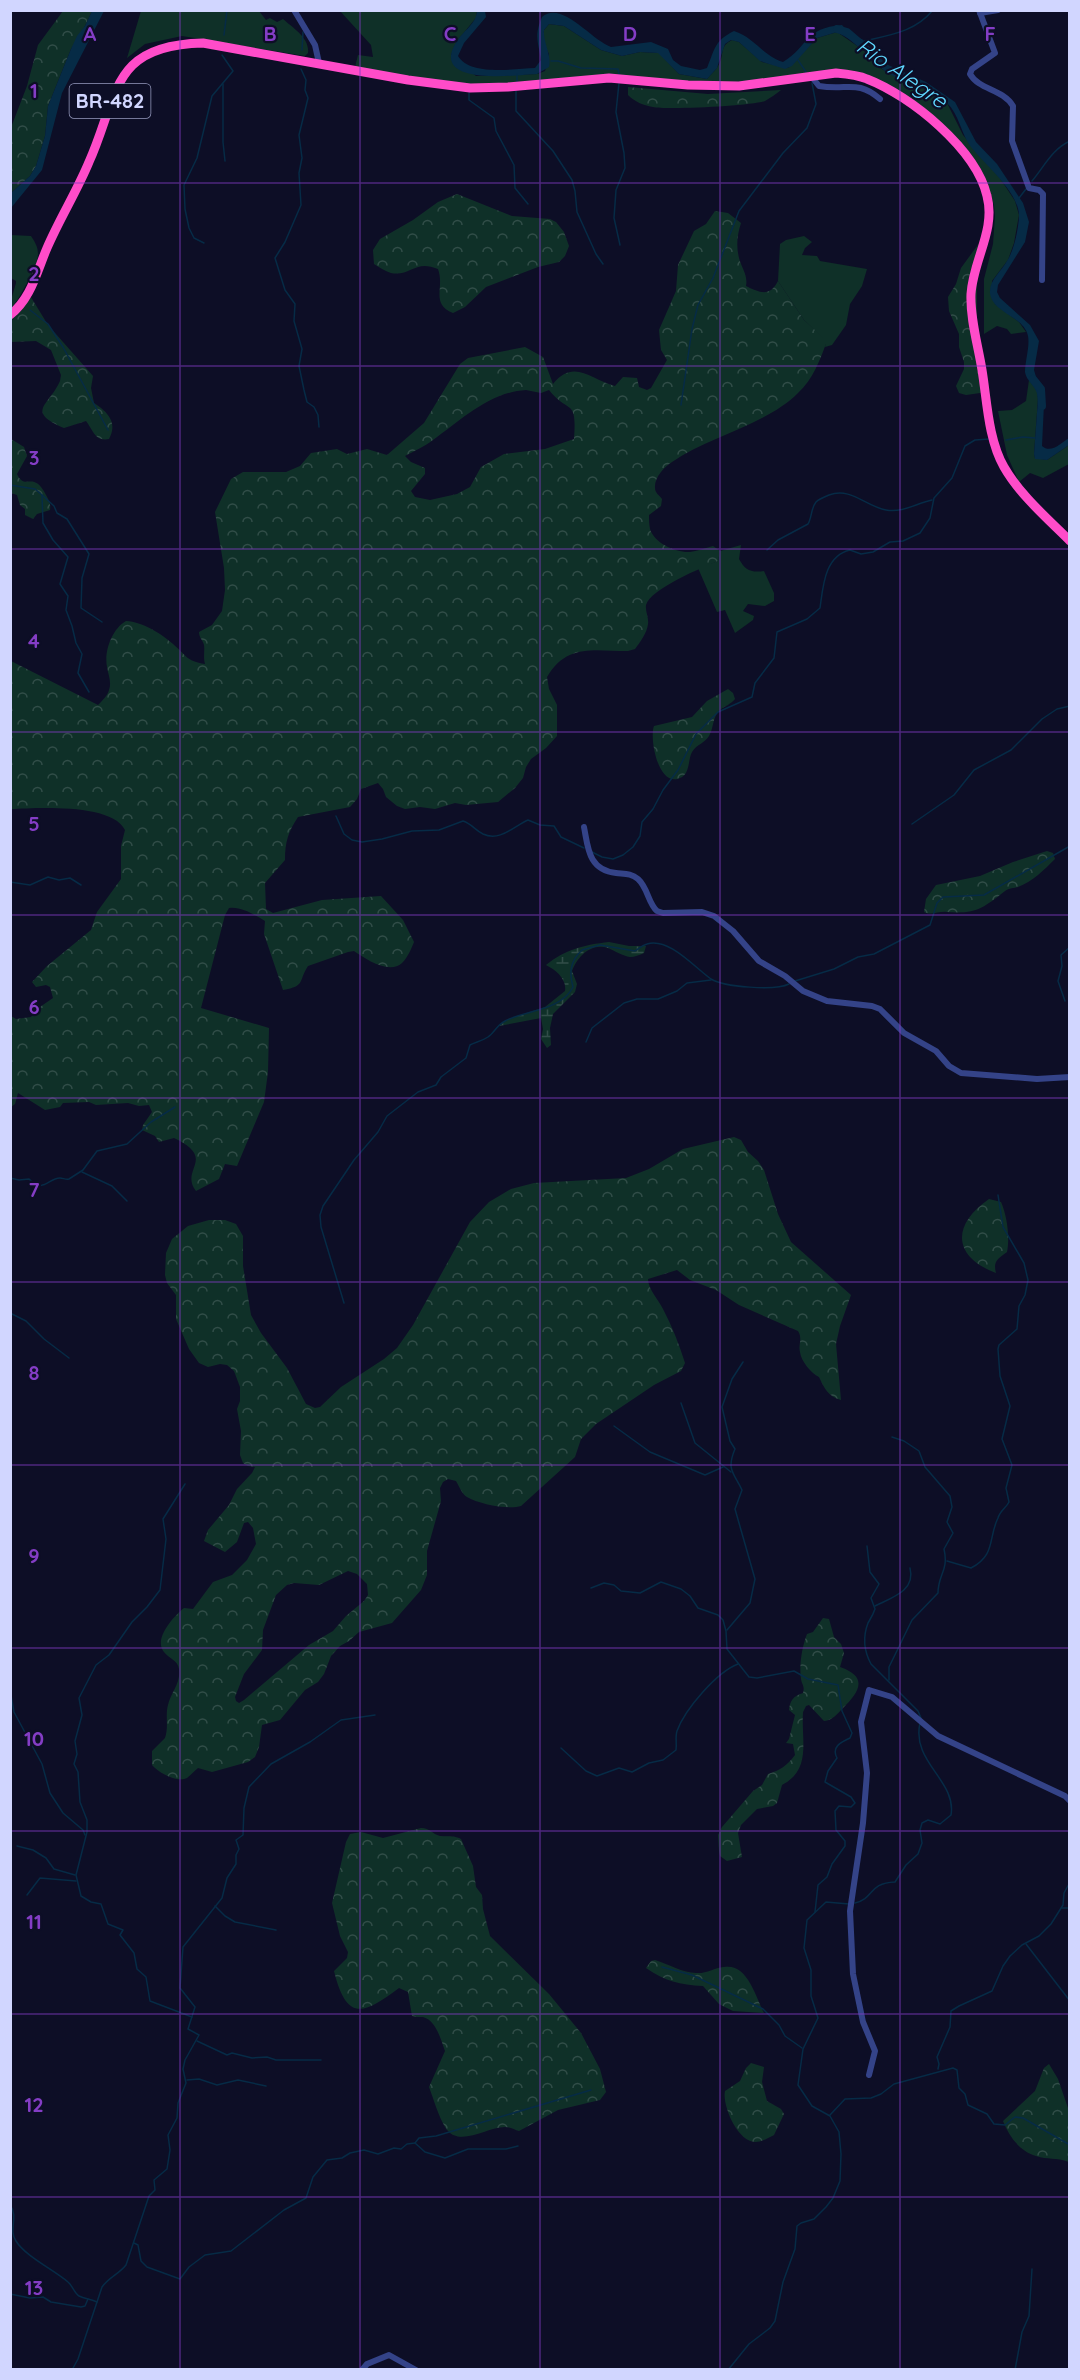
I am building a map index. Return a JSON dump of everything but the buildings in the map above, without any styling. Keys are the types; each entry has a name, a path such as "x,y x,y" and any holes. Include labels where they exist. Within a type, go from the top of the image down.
{"highway":[{"name":"BR-482","path":"10,315 25,299 62,213 89,162 121,78 135,63 168,45 203,43 408,80 470,88 609,78 698,86 739,86 811,76 852,75 866,78 885,87 946,131 961,148 981,182 987,195 988,225 973,280 972,311 997,450 1011,479 1070,541"}],"street":[{"path":"294,10 315,45 320,63"},
{"path":"998,10 979,12 995,53 972,69 970,74 976,81 1006,98 1013,106 1012,141 1029,188 1039,190 1043,194 1042,280"},
{"path":"811,76 819,86 842,88 861,86 869,89 880,99"},
{"path":"584,827 587,852 591,858 610,872 630,874 636,878 646,889 657,911 663,913 702,912 714,916 733,931 759,961 785,976 803,991 827,1001 880,1009 904,1033 936,1051 956,1071 965,1074 984,1073 1037,1079 1070,1077"},
{"path":"869,2075 875,2051 863,2022 853,1974 850,1911 863,1823 867,1773 861,1722 869,1690 892,1697 938,1736 1065,1796 1070,1801"},
{"path":"362,2370 367,2364 389,2355 416,2370"}],"green space":[{"path":"63,11 92,11 71,49 48,106 45,136 36,166 30,176 11,193 10,130 27,86 38,45"},
{"path":"141,11 259,11 266,20 270,18 277,22 283,19 296,30 304,38 308,53 305,56 182,36 145,44 127,58"},
{"path":"340,11 477,11 476,18 457,41 451,55 476,76 537,74 545,71 549,54 544,44 544,30 549,24 564,26 601,50 622,56 640,52 659,53 679,74 707,79 719,64 724,47 732,40 739,42 762,62 788,68 817,38 837,32 866,52 876,65 888,73 915,83 946,101 963,135 998,175 1015,201 1019,215 1014,243 1008,260 992,281 995,304 1019,322 1026,332 1011,334 1007,329 997,326 984,334 984,279 993,244 995,216 987,183 979,170 947,129 854,74 749,85 647,79 449,85 355,67 358,55 373,57 371,45"},
{"path":"628,87 708,94 781,90 765,101 757,103 661,108 633,100 628,95"},
{"path":"457,194 512,216 550,219 556,222 564,232 569,246 565,256 559,262 538,267 486,287 465,307 453,313 442,305 440,300 438,269 424,266 398,274 374,264 373,250 380,239 438,202"},
{"path":"715,211 728,213 741,223 737,249 746,286 764,292 772,290 778,281 804,320 827,341 808,382 785,404 754,422 687,453 669,464 658,477 655,490 662,499 661,506 649,515 652,534 661,543 678,551 690,552 713,546 720,551 718,561 678,579 650,599 646,605 647,627 635,649 582,651 563,659 555,666 547,677 549,689 557,705 557,736 531,759 523,778 498,802 466,805 455,803 435,809 420,807 405,809 386,797 378,783 361,789 357,799 350,807 298,817 288,837 285,860 265,883 266,909 273,913 322,900 381,896 403,920 414,942 404,961 397,966 384,967 354,951 348,952 308,966 298,985 283,990 264,934 265,921 243,910 229,908 225,915 201,1008 269,1028 268,1072 264,1102 237,1166 225,1164 219,1179 196,1191 192,1183 196,1158 194,1152 174,1138 159,1142 155,1136 142,1130 152,1112 149,1105 63,1103 60,1107 45,1110 18,1093 15,1104 11,1107 11,1016 16,1019 31,1017 37,1009 53,998 50,987 46,985 36,987 32,982 47,966 91,930 97,912 121,879 121,846 125,830 117,821 90,811 55,808 11,809 11,661 98,705 110,687 106,661 110,641 117,629 126,621 151,629 168,640 190,660 205,664 204,645 199,632 212,625 222,611 225,590 224,568 215,512 231,479 243,472 286,472 300,466 311,453 337,449 347,454 367,449 387,455 424,423 460,364 468,358 525,347 543,357 553,384 568,372 576,372 615,386 623,377 637,378 639,387 647,390 651,388 667,360 661,350 659,330 676,291 678,265 694,231 706,224","holes":["526,390 541,393 549,390 573,412 574,439 545,449 504,454 481,467 470,487 457,494 430,500 415,497 411,491 425,474 425,468 411,462 405,456 430,442 488,401"]},
{"path":"11,235 31,236 38,254 32,274 11,309 16,281 11,278"},
{"path":"804,236 812,242 805,248 802,255 817,256 820,261 867,269 862,286 850,304 846,325 832,345 825,347 826,341 804,320 778,281 780,244 786,240"},
{"path":"980,242 977,320 987,392 966,395 959,393 956,386 964,369 964,362 959,347 959,334 949,311 948,297 956,284 961,268"},
{"path":"29,294 48,325 93,376 91,388 94,403 104,410 112,423 112,433 109,439 97,437 86,421 64,428 45,417 43,407 55,390 61,375 51,350 36,341 11,342 11,318"},
{"path":"1029,380 1037,390 1038,399 1035,458 1047,460 1069,445 1069,464 1043,478 1030,473 1019,482 1007,455 998,411 1012,410 1026,401"},
{"path":"11,439 24,447 27,456 17,474 20,479 37,483 50,504 50,510 37,514 33,519 25,515 25,509 20,505 17,495 11,493"},
{"path":"741,545 739,559 749,570 764,571 774,593 774,601 765,606 748,604 743,611 754,616 753,620 735,633 725,610 717,612 698,568 718,561 720,551"},
{"path":"728,689 733,693 735,699 717,713 709,736 692,752 685,775 674,779 667,777 655,752 654,726 692,717 707,701"},
{"path":"1047,851 1053,853 1055,859 1042,871 1023,885 1007,890 978,909 930,914 924,912 926,899 936,885 980,876"},
{"path":"609,942 629,946 646,946 644,953 633,957 602,947 590,949 581,956 572,971 577,984 575,992 553,1014 550,1028 551,1045 547,1048 541,1039 543,1029 541,1018 499,1026 508,1019 545,1007 565,991 560,975 546,965 576,949"},
{"path":"734,1137 741,1140 764,1170 778,1214 791,1242 851,1295 836,1344 841,1400 830,1394 819,1377 804,1363 800,1352 798,1331 739,1305 716,1290 690,1280 677,1270 648,1279 680,1349 685,1363 681,1371 654,1385 596,1424 581,1439 575,1457 521,1506 501,1507 472,1500 465,1496 456,1481 448,1479 443,1482 440,1488 441,1501 427,1551 427,1575 421,1590 392,1623 359,1632 340,1646 331,1656 318,1682 305,1690 280,1720 262,1725 259,1747 255,1757 248,1762 212,1772 198,1768 183,1779 168,1776 155,1768 152,1765 152,1751 165,1738 168,1705 179,1674 177,1664 161,1647 163,1634 170,1622 184,1608 193,1609 213,1582 232,1575 247,1560 256,1544 253,1528 248,1522 244,1523 237,1542 225,1552 204,1541 208,1530 229,1505 237,1489 255,1467 243,1463 240,1455 241,1431 237,1409 240,1401 240,1387 234,1371 227,1365 208,1367 199,1363 189,1349 176,1319 176,1295 167,1283 165,1275 166,1253 172,1239 188,1226 209,1220 225,1220 236,1224 243,1236 243,1266 251,1315 261,1333 287,1368 306,1404 315,1408 320,1407 341,1387 397,1348 413,1325 470,1222 489,1202 511,1189 534,1183 626,1178 649,1169 683,1149","holes":["348,1571 357,1574 367,1584 368,1595 364,1601 333,1631 309,1645 244,1700 239,1703 236,1701 235,1697 244,1674 262,1650 263,1630 276,1595 287,1585 294,1583 319,1585"]},
{"path":"989,1199 1001,1202 1007,1227 1007,1252 997,1261 996,1273 971,1258 962,1240 968,1219"},
{"path":"823,1618 829,1619 834,1637 841,1644 844,1653 840,1667 855,1675 858,1680 857,1691 837,1714 824,1721 809,1705 806,1706 803,1712 803,1753 798,1771 782,1785 777,1803 757,1809 741,1825 738,1833 742,1857 727,1861 720,1856 719,1851 718,1835 722,1827 753,1791 762,1785 768,1774 783,1767 795,1755 793,1744 786,1743 795,1715 789,1707 794,1697 803,1693 804,1687 800,1674 802,1650 807,1634 813,1632"},
{"path":"421,1828 440,1836 461,1839 473,1866 476,1887 482,1895 490,1936 549,1994 581,2033 600,2069 606,2092 600,2100 558,2110 519,2131 505,2127 465,2137 457,2136 445,2127 429,2087 445,2051 431,2022 423,2017 412,2016 408,1992 399,1988 376,2004 358,2009 351,2006 345,1999 334,1971 347,1958 348,1952 340,1936 332,1903 346,1842 350,1834 361,1832 383,1838"},
{"path":"655,1960 691,1973 703,1973 724,1967 739,1970 749,1982 764,2013 733,2011 719,2004 703,1986 687,1985 666,1979 646,1968 651,1961"},
{"path":"751,2063 764,2067 762,2082 767,2101 781,2109 784,2114 774,2135 763,2141 755,2142 737,2130 729,2114 725,2097 725,2091 740,2081"},
{"path":"1049,2064 1058,2079 1069,2111 1069,2162 1040,2157 1025,2151 1008,2132 1003,2121 1035,2091 1044,2068"}],"water":[{"path":"92,11 104,11 62,93 42,170 11,208 11,193 30,176 36,166 45,136 48,106 77,36"},
{"path":"477,11 485,11 486,17 464,43 458,56 464,62 482,69 535,68 541,60 537,38 538,29 542,17 550,13 567,17 611,47 651,42 668,49 673,60 681,66 700,70 707,68 722,38 734,31 783,62 813,34 842,25 852,37 862,39 886,64 926,82 955,102 976,142 997,164 1023,203 1029,222 1025,242 998,285 997,292 1000,298 1030,325 1039,341 1034,370 1044,404 1042,446 1049,449 1069,438 1069,445 1047,460 1035,459 1038,399 1036,390 1025,372 1028,336 1021,324 996,305 990,293 993,280 1007,261 1014,246 1019,217 1018,208 1008,189 971,147 951,108 941,98 886,72 863,49 837,32 817,38 792,66 785,69 760,61 739,42 731,40 725,44 717,68 707,79 679,74 658,53 640,52 622,56 601,50 564,26 549,24 544,30 549,67 537,74 478,75 464,72 454,66 451,56 457,41 472,23"}],"waterway":[{"path":"224,35 227,10"},
{"path":"864,41 910,28 933,10"},
{"name":"Rio Alegre","path":"837,29 847,32 861,44"},
{"path":"302,50 303,32"},
{"path":"204,243 194,238 189,228 184,185 197,158 212,96 233,71 222,55"},
{"path":"798,60 806,72"},
{"path":"551,61 581,68 618,69 619,74"},
{"path":"301,69 306,80 305,90 308,98 299,135 302,158 299,173 301,205 285,242 275,258 285,290 295,304 294,321 302,349 299,366 307,402 314,407 318,415 319,427"},
{"path":"517,74 517,82"},
{"path":"619,83 616,112 625,168 616,190 614,218 620,245"},
{"path":"681,405 692,329 698,305 713,278 739,211 783,153 807,128 816,104 812,83"},
{"path":"223,84 225,161"},
{"path":"516,91 516,111 553,151 572,180 577,212 603,264"},
{"path":"469,93 469,100 494,118 496,131 514,165 515,188 528,204"},
{"path":"1032,181 1053,153 1070,141"},
{"path":"1019,198 1026,189"},
{"path":"30,310 48,324 63,347 108,430"},
{"name":"Rio Alegre","path":"1033,379 1041,389 1042,406"},
{"path":"1006,440 1023,437 1035,438"},
{"path":"592,852 613,859 633,847 640,836 642,822 678,770 696,734 718,712 752,697 755,683 774,658 777,632 807,619 820,608 826,574 835,559 841,553 850,550 861,554 873,552 890,542 903,541 920,533 930,518 934,498 952,478 965,446 975,440 989,439"},
{"path":"10,485 35,489 54,506 57,513 67,519 89,554 82,578 81,608 102,622"},
{"path":"767,550 778,540 808,524 816,502 829,495 844,493 878,508 892,511 932,500"},
{"path":"42,495 43,523 53,540 68,557 60,584 68,596 66,610 76,643 82,654 78,673 89,692"},
{"path":"912,824 954,795 974,770 1011,750 1042,719 1057,709 1070,706"},
{"path":"336,816 344,834 352,840 362,842 412,831 439,830 463,821 483,834 495,836 528,820 540,825 554,826 561,837 584,848"},
{"path":"795,981 834,969 858,957 874,954 930,925 937,903 943,897 984,895 1070,846"},
{"path":"10,882 30,885 48,877 59,880 70,878 81,885"},
{"path":"344,1303 321,1227 320,1215 323,1206 354,1160 378,1132 387,1116 418,1092 436,1085 441,1077 466,1058 470,1045 484,1040 505,1021 542,1009 560,1001 567,995 573,987 571,977 573,963 582,950 600,945 635,951 645,945 655,943 673,949 718,982 762,988 789,984"},
{"path":"1065,1001 1058,981 1062,966 1061,955 1070,947"},
{"path":"586,1042 592,1028 624,1003 637,999 658,999 677,991 687,983 711,980"},
{"path":"10,1178 29,1179 38,1185 60,1178 69,1179 83,1170 97,1151 127,1144 151,1122 175,1107"},
{"path":"82,1172 112,1186 127,1201"},
{"path":"947,1561 971,1568 979,1563 988,1552 995,1525 1009,1502 1006,1488 1012,1465 1002,1439 1010,1406 1000,1376 998,1349 999,1345 1017,1329 1019,1306 1025,1295 1028,1280 1024,1263 1003,1227 998,1195"},
{"path":"10,1313 26,1321 44,1339 69,1358"},
{"path":"727,1630 750,1603 755,1579 735,1509 742,1490 731,1467 735,1449 730,1441 722,1407 732,1379 743,1362"},
{"path":"681,1403 695,1443 731,1472"},
{"path":"614,1426 650,1452 705,1475 723,1467"},
{"path":"889,1680 889,1667 912,1620 938,1593 945,1562 944,1549 953,1533 947,1522 952,1507 950,1496 925,1467 919,1451 904,1441 892,1437"},
{"path":"185,1484 163,1519 166,1539 160,1590 132,1622 109,1655 96,1665 79,1698 82,1715 75,1741 77,1754 74,1764 78,1772 80,1802 87,1820 87,1832 76,1875 81,1896 91,1902 101,1904 108,1924 123,1930 120,1935 134,1953 137,1969 146,1977 150,2001 192,2017"},
{"path":"867,1546 870,1572 879,1584 871,1598 875,1609 865,1633 867,1654 871,1664 918,1711 921,1718"},
{"path":"875,1606 895,1597 906,1588 911,1576 910,1568"},
{"path":"591,1588 604,1583 614,1585 621,1591 640,1593 661,1582 681,1589 690,1596 698,1608 718,1615 723,1620 727,1649 749,1677 757,1678 794,1671 808,1679 838,1685 842,1711 852,1733 850,1738 836,1748 837,1758 828,1771 825,1782 851,1797 855,1803 851,1807 839,1806 835,1811 836,1830 845,1841 845,1846 832,1864 827,1877 818,1885 815,1912"},
{"path":"561,1748 586,1771 597,1776 619,1768 632,1772 649,1763 663,1760 676,1750 677,1731 694,1702 721,1675 738,1664"},
{"path":"10,1690 14,1712 42,1764 50,1793 63,1813 83,1830 85,1835"},
{"path":"72,2370 78,2359 102,2287 126,2265 149,2196 155,2190 154,2180 167,2169 170,2150 168,2135 177,2118 178,2103 186,2083 183,2069 185,2060 199,2035 188,2029 195,2007 180,1988 183,1947 222,1898 227,1878 236,1864 239,1849 236,1840 243,1835 244,1808 249,1787 271,1764 310,1742 341,1720 375,1715"},
{"path":"855,1903 866,1898 880,1885 895,1882 906,1865 918,1854 922,1843 920,1830 922,1823 928,1820 940,1824 951,1815 951,1803 947,1792 922,1749 919,1737 920,1723"},
{"path":"17,1846 33,1850 46,1858 54,1869 75,1875"},
{"path":"27,1895 40,1878 76,1881"},
{"path":"938,2069 937,2057 950,2027 951,2011 992,1991 1010,1956 1022,1945 1039,1936 1051,1924 1063,1905 1064,1893 1070,1882"},
{"path":"728,2370 749,2344 770,2328 775,2321 783,2282 795,2249 797,2226 814,2219 826,2207 833,2198 840,2181 839,2132 830,2116 812,2106 798,2085 803,2049 818,2018 811,1996 811,1970 804,1948 807,1920 826,1902 849,1904"},
{"path":"215,1906 235,1922 276,1930"},
{"path":"1062,1908 1070,1908"},
{"path":"1026,1944 1070,2001"},
{"path":"662,1967 692,1975 763,2009 779,2025 785,2036 802,2048"},
{"path":"197,2041 227,2055 232,2053 276,2060 321,2060"},
{"path":"830,2115 845,2099 871,2098 894,2084 953,2068 957,2070 959,2088 965,2094 968,2105 987,2114 994,2124 1005,2125 1015,2117 1023,2118 1070,2145"},
{"path":"187,2080 199,2079 217,2085 238,2080 266,2086"},
{"path":"134,2243 138,2245 141,2261 147,2267 180,2279 189,2267 205,2255 231,2251 284,2210 306,2198 313,2177 327,2160 342,2158 350,2153 364,2150 378,2154 394,2148 401,2149 407,2144 415,2143 419,2138 436,2136 591,2090"},
{"path":"415,2143 425,2152 445,2158 468,2149 506,2149 518,2146"},
{"path":"10,2205 14,2214 14,2237 20,2247 68,2282 79,2296 97,2302"},
{"path":"1015,2370 1022,2332 1029,2316 1032,2269"},
{"path":"10,2294 30,2298 43,2297 51,2302 81,2307 85,2306 88,2299"}]}
